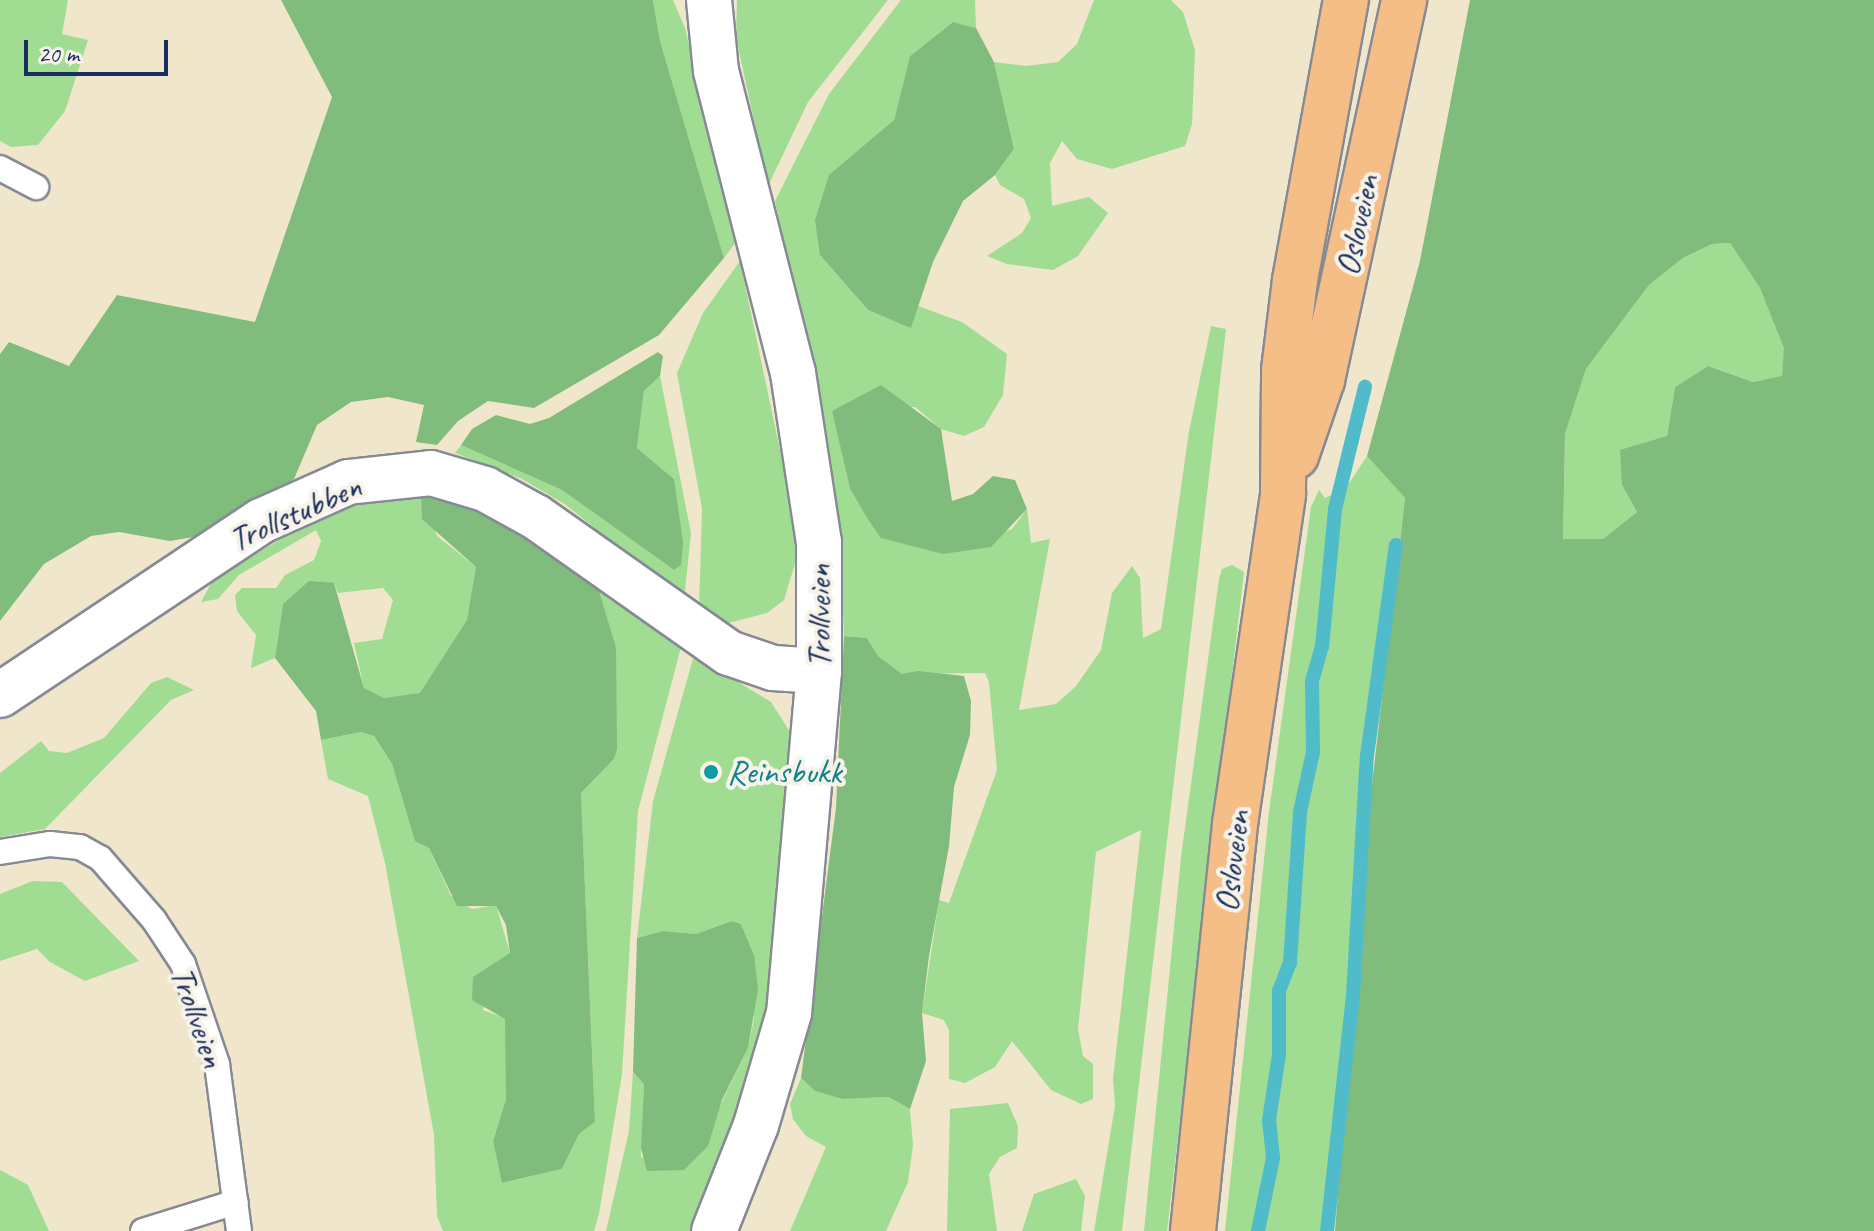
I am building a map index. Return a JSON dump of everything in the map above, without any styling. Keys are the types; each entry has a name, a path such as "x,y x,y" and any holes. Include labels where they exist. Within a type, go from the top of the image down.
{"main road":[{"name":"Osloveien","path":"1193,1231 1235,824 1283,493 1284,370 1295,280 1346,0"},
{"name":"Osloveien","path":"1283,493 1322,380 1404,0"}],"street":[{"name":"Trollveien","path":"709,0 716,71 793,373 819,542 819,671 789,1013 756,1125 714,1231"},
{"name":"Trollstubben","path":"0,695 261,521 348,482 431,473 485,489 536,517 729,653 773,668 819,671"}],"lane":[{"path":"0,168 36,187"},
{"name":"Trollveien","path":"0,852 50,844 80,847 100,858 154,920 190,981 217,1064 239,1231"},
{"path":"143,1231 236,1202"}],"green space":[{"path":"0,0 68,0 62,34 88,40 65,111 38,145 11,147 0,141"},
{"path":"281,0 653,0 660,41 724,258 659,335 534,408 488,401 458,421 437,445 416,442 424,405 388,397 351,402 317,425 294,479 193,537 170,541 119,532 91,536 44,564 0,621 0,354 9,342 69,366 117,295 255,322 332,97"},
{"path":"653,0 673,0 685,28 736,242 724,258 660,41"},
{"path":"737,0 888,0 808,102 768,186 736,37"},
{"path":"901,0 975,0 976,28 953,22 910,56 894,120 866,146 820,255 868,310 911,327 918,306 962,322 1007,354 1003,395 984,427 964,436 941,429 915,407 832,410 850,489 867,518 903,542 943,554 1012,529 1027,509 1031,543 1050,539 1019,710 1056,704 1076,686 1101,650 1112,593 1132,566 1140,578 1143,638 1161,629 1189,431 1211,326 1226,329 1122,1231 1094,1231 1115,1106 1113,1079 1141,830 1096,852 1078,1029 1083,1056 1093,1064 1093,1099 1081,1104 1051,1090 1012,1041 995,1067 965,1083 949,1079 949,1030 944,1020 922,1013 939,900 949,903 997,770 989,682 985,673 902,674 878,656 867,638 844,636 839,521 822,414 775,201 829,94"},
{"path":"1094,0 1171,0 1183,12 1195,50 1192,124 1185,146 1112,169 1077,159 1062,141 1050,163 1052,206 1089,197 1108,213 1078,256 1053,270 1007,264 987,256 1022,233 1031,218 1024,199 1000,185 995,175 1014,149 994,62 1026,66 1058,62 1077,44"},
{"path":"1470,0 1874,0 1874,1231 1335,1231 1367,828 1405,498 1367,456 1420,261","holes":["1730,243 1760,288 1784,348 1782,376 1753,382 1708,366 1675,387 1667,436 1620,450 1622,485 1637,512 1603,539 1563,539 1565,434 1586,369 1649,285 1683,258 1712,244"]},
{"path":"953,22 976,28 994,62 1014,149 995,175 963,201 933,262 911,328 868,310 820,255 815,220 829,175 894,120 910,56"},
{"path":"1730,243 1760,288 1785,348 1782,377 1753,382 1708,366 1675,387 1667,436 1622,485 1637,512 1603,539 1563,540 1565,434 1586,369 1649,285 1683,258 1712,244"},
{"path":"740,261 792,507 797,557 784,600 767,613 729,623 699,610 702,509 677,373 703,313"},
{"path":"658,352 663,356 660,376 644,391 637,448 674,479 683,542 681,565 674,570 562,490 461,445 472,429 496,415 530,424 549,418"},
{"path":"660,376 691,533 684,600 566,505 522,479 455,453 461,445 562,490 674,570 674,479 637,448 644,391"},
{"path":"881,385 941,429 952,501 973,494 993,476 1015,480 1027,509 991,547 943,554 881,538 867,518 850,489 832,411"},
{"path":"1367,456 1405,498 1385,665 1363,762 1351,964 1322,1231 1225,1231 1269,812 1311,507 1319,490 1325,498 1346,488"},
{"path":"421,489 437,536 476,567 468,620 420,694 384,698 364,688 354,643 382,639 393,600 383,588 338,593 334,583 283,604 275,658 251,668 256,635 237,611 235,595 242,588 276,588 285,575 314,560 321,541 316,530 239,575 218,599 201,602 213,580 322,514"},
{"path":"421,489 496,514 597,584 616,647 617,749 614,759 581,793 595,1122 579,1134 562,1169 502,1183 493,1141 506,1099 505,1019 472,1000 473,977 510,953 506,925 496,906 457,906 429,848 415,841 392,764 374,736 361,732 321,740 316,711 275,658 283,604 309,581 334,583 364,688 384,698 420,693 467,620 476,567 422,519"},
{"path":"1232,565 1244,572 1167,1231 1144,1231 1181,857 1219,579 1222,569"},
{"path":"597,584 681,647 638,811 622,1074 599,1214 594,1231 443,1231 437,1216 434,1135 385,863 368,796 328,779 321,740 361,732 374,736 392,764 415,840 429,848 451,896 472,909 496,905 510,953 495,964 483,1010 505,1018 506,1099 493,1141 503,1183 562,1169 579,1134 595,1122 581,793 614,759 616,647"},
{"path":"844,636 867,638 878,656 902,674 918,671 964,676 971,701 970,735 954,787 949,846 929,956 922,1013 926,1061 910,1109 889,1097 842,1099 815,1091 801,1078 836,808"},
{"path":"694,655 771,702 790,732 774,973 764,1029 728,1144 691,1231 606,1231 629,1131 633,1072 644,1084 641,1158 719,1108 748,1048 754,1019 754,955 741,924 730,921 696,934 663,931 637,938 653,801"},
{"path":"167,677 194,690 171,700 45,829 0,837 0,773 41,741 49,751 67,753 104,738 151,683"},
{"path":"33,881 62,882 139,961 85,981 50,962 37,949 0,961 0,894"},
{"path":"731,921 741,924 754,955 758,990 748,1048 722,1100 708,1146 684,1170 647,1171 641,1148 644,1084 633,1072 637,938 663,931 696,934"},
{"path":"801,1078 815,1091 842,1099 890,1097 910,1109 913,1145 908,1182 886,1231 790,1231 826,1147 806,1136 793,1119 790,1104"},
{"path":"1008,1103 1018,1126 1017,1148 1000,1157 989,1174 997,1231 947,1231 950,1109"},
{"path":"0,1170 28,1185 49,1231 0,1231"},
{"path":"1076,1179 1085,1196 1081,1231 1022,1231 1034,1194"}],"waterway":[{"path":"1258,1231 1273,1158 1269,1120 1279,1055 1279,991 1290,963 1300,812 1313,752 1312,681 1322,647 1335,509 1365,387"},
{"path":"1327,1231 1353,996 1367,756 1396,545"}],"place":[{"name":"Reinsbukk","path":"711,772"}]}
